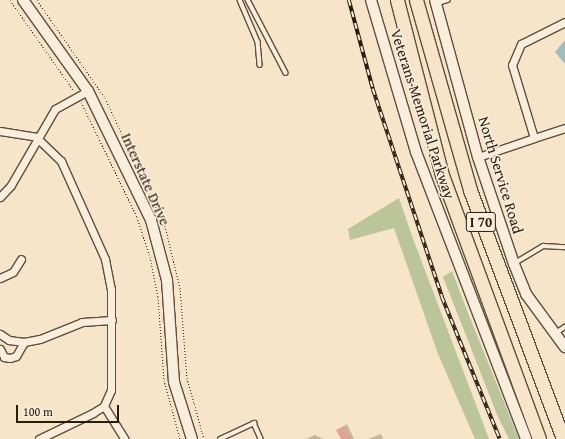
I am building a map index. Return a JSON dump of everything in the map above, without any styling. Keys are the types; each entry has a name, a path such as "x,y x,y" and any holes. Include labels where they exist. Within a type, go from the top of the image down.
{"highway":[{"name":"I 70","path":"397,0 442,175 539,439"},
{"name":"I 70","path":"416,0 470,190 563,439"}],"street":[{"name":"Interstate Drive","path":"23,0 88,91 151,220 167,280 174,382 192,439"},
{"name":"Veterans Memorial Parkway","path":"371,0 416,152 526,439"},
{"name":"North Service Road","path":"435,2 478,157 514,264 526,294 565,347"},
{"path":"534,138 512,65 514,56 521,44 565,22"},
{"path":"0,197 11,185 36,137 55,109 88,91"},
{"path":"478,157 565,128"},
{"path":"0,130 36,137 61,161 98,240 111,289 113,376 104,406 39,439"},
{"path":"0,278 13,272 21,259"},
{"path":"0,335 9,340 24,342 40,339 82,322 112,320"},
{"path":"0,349 4,358 10,358 16,356 24,342"},
{"path":"104,406 125,439"}],"lane":[{"path":"240,0 258,42 260,65"},
{"path":"248,0 286,73"},
{"path":"435,2 448,0"},
{"path":"514,264 543,246 565,247"},
{"path":"555,334 565,327"},
{"path":"220,439 254,423 261,439"}],"path":[{"path":"10,0 78,96 144,236 158,297 164,380 180,439"}],"green space":[{"path":"399,198 489,439 475,439 438,354 394,228 350,240 348,229"},
{"path":"452,271 519,439 509,439 498,417 443,277"}],"water":[{"path":"565,40 565,64 555,52"}],"building":[{"path":"344,426 351,439 341,439 336,430"}],"railway":[{"path":"349,0 373,89 442,297 500,439"}]}
